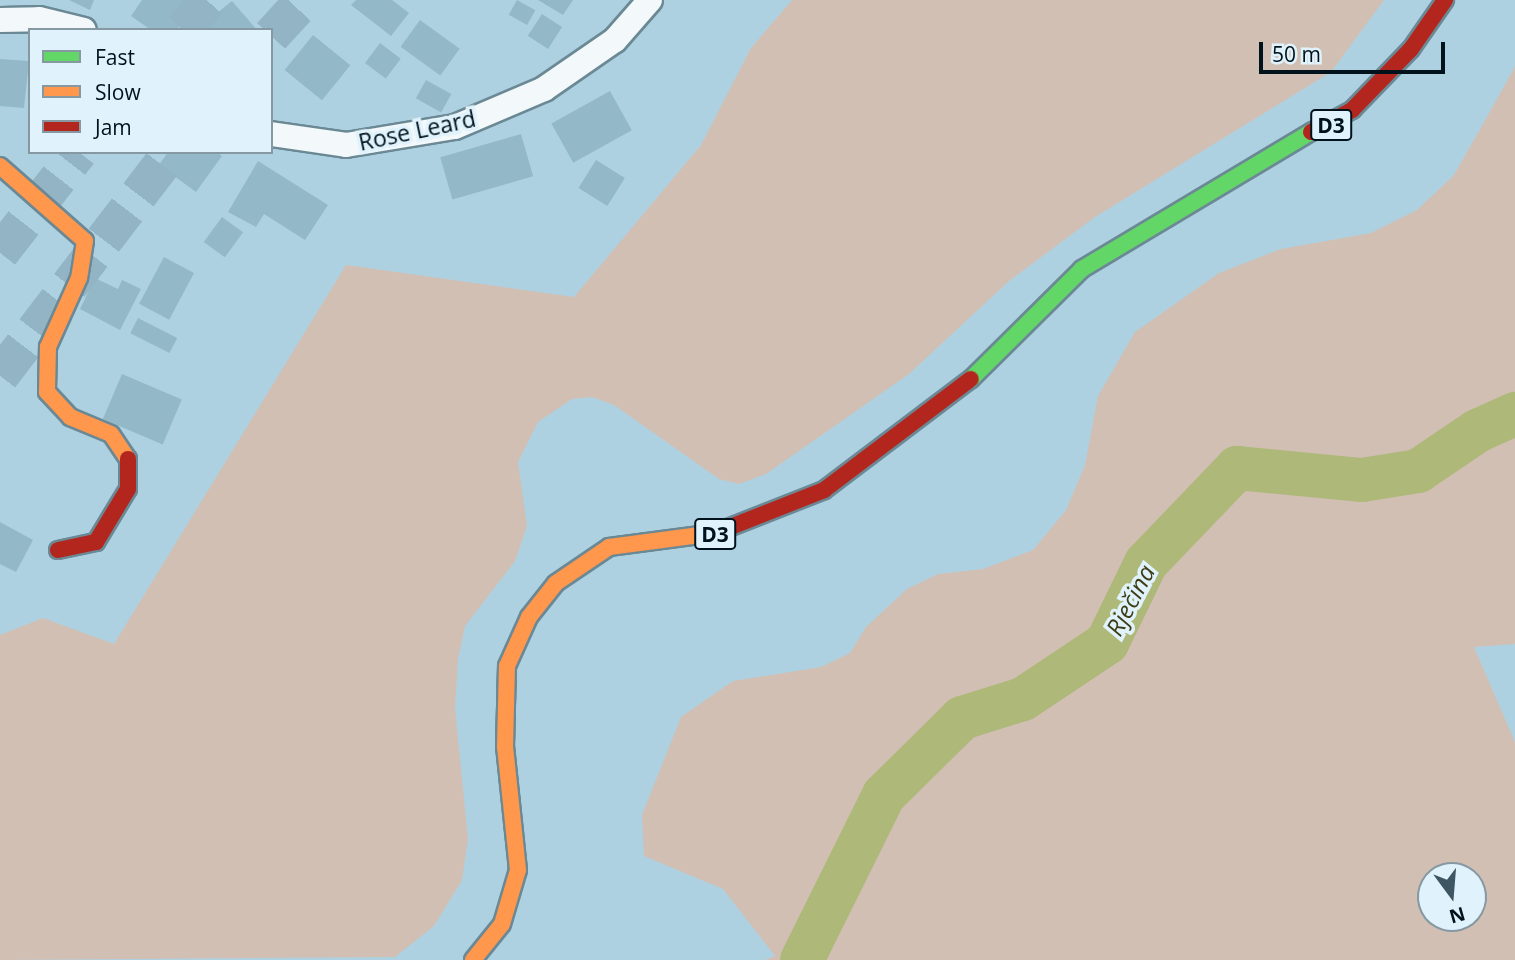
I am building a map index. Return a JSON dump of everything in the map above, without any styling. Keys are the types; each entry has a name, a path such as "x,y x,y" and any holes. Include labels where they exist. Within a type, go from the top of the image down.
{"main road":[{"name":"D3","path":"473,960 502,924 518,870 505,747 507,666 529,617 556,583 609,547 734,531 824,490 970,380 1082,269 1207,189 1352,110 1405,56 1445,0"},
{"path":"0,166 85,241 79,278 48,347 47,392 70,417 111,434 129,461 128,489 96,542 58,550"}],"street":[{"name":"Rose Leard","path":"273,134 346,145 454,127 544,89 615,40 650,0"},
{"path":"0,20 39,19 76,28"}],"shaded area":[{"path":"792,0 1384,0 1331,72 1095,217 1009,281 909,374 766,474 739,484 719,479 614,405 592,397 572,399 538,422 518,462 527,526 515,561 465,626 458,659 455,708 468,839 462,880 434,926 395,957 0,960 0,635 43,618 114,644 346,265 574,297 701,145 751,48"},
{"path":"1515,67 1515,644 1474,647 1515,742 1515,960 765,960 775,956 723,889 644,856 642,815 681,717 733,681 821,667 850,653 866,627 907,589 938,574 983,569 1033,550 1066,510 1085,465 1098,396 1135,332 1219,273 1281,249 1371,233 1417,210 1454,175"}],"building":[{"path":"69,0 94,0 90,10"},
{"path":"142,0 188,0 194,4 178,28 148,28 131,16"},
{"path":"356,0 392,0 409,13 391,36 351,5"},
{"path":"517,0 535,10 527,25 509,15"},
{"path":"538,0 573,0 563,15"},
{"path":"232,1 255,28 198,28"},
{"path":"542,14 562,27 548,49 528,36"},
{"path":"420,20 460,49 440,75 401,47"},
{"path":"313,35 350,65 322,100 285,70"},
{"path":"380,43 401,59 386,79 365,63"},
{"path":"0,59 28,61 24,108 0,106"},
{"path":"426,80 451,94 441,112 416,98"},
{"path":"610,91 632,130 573,163 551,123"},
{"path":"521,134 533,176 452,199 440,157"},
{"path":"167,154 222,156 196,192 159,165"},
{"path":"596,160 625,178 607,206 579,188"},
{"path":"258,161 328,205 305,240 264,214 256,227 228,212"},
{"path":"222,217 243,232 225,257 204,242"},
{"path":"164,257 194,273 169,320 139,304"},
{"path":"95,278 118,289 122,280 141,289 120,330 80,309"},
{"path":"138,318 177,338 169,353 130,333"},
{"path":"122,374 182,399 163,445 103,419"},
{"path":"0,522 33,540 16,572 0,564"}],"waterway":[{"name":"Rječina","path":"802,960 884,795 962,718 1023,699 1107,643 1146,563 1237,468 1362,480 1418,471 1477,431 1515,414"}],"tunnel":[{"path":"185,28 209,0"},
{"path":"273,34 304,0"},
{"path":"0,253 77,154"},
{"path":"0,376 169,154"}],"traffic: fast":[{"path":"971,379 1082,269 1311,132"}],"traffic: slow":[{"path":"0,166 85,241 79,278 48,347 47,392 70,417 111,434 128,459"},
{"path":"473,960 502,924 518,870 505,747 507,666 529,617 556,583 609,547 715,533"}],"traffic: jam":[{"path":"1311,132 1352,110 1411,49 1445,0"},
{"path":"715,533 824,490 971,379"},
{"path":"58,550 96,542 128,489 128,459"}]}
